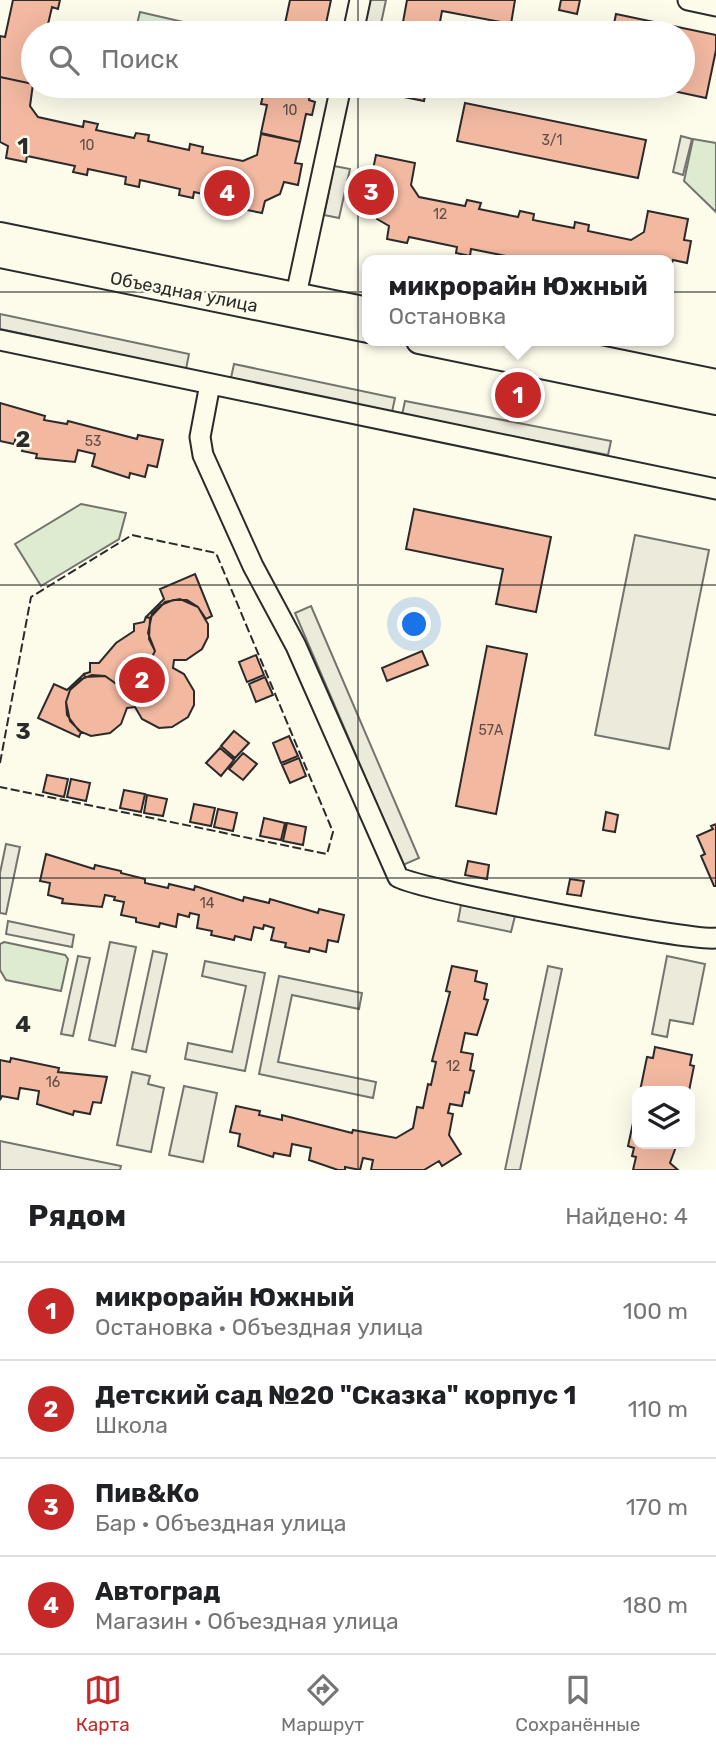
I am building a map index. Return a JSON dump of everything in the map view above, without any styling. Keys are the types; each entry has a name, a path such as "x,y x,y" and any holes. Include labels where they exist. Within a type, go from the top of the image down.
{"main road":[{"name":"Объездная улица","path":"0,235 294,305 362,328"},
{"name":"Объездная улица","path":"0,255 294,305 362,310"},
{"path":"443,346 716,402"},
{"path":"540,346 716,382"}],"street":[{"path":"356,21 360,0"},
{"path":"688,0 716,6"},
{"path":"294,305 338,98"},
{"path":"0,340 716,489"},
{"path":"210,384 201,428 203,455 253,566 296,646 398,877 447,890 693,939 716,938"}],"green space":[{"path":"140,12 179,21 138,21"},
{"path":"693,139 716,143 716,212 684,181"},
{"path":"81,504 126,513 119,539 41,586 15,544"},
{"path":"4,942 65,955 68,959 61,991 6,980 0,970 0,944"}],"shaded area":[{"path":"370,0 386,0 382,21 366,21"},
{"path":"681,136 692,139 683,175 673,172"},
{"path":"334,166 350,169 339,218 324,215"},
{"path":"0,314 189,354 186,369 0,329"},
{"path":"234,364 395,398 392,412 231,378"},
{"path":"405,401 611,441 608,455 402,415"},
{"path":"635,535 709,550 669,749 595,735"},
{"path":"311,606 419,858 403,865 295,613"},
{"path":"6,844 20,847 6,914 0,913 0,873"},
{"path":"461,905 515,916 511,932 458,921"},
{"path":"8,921 74,935 72,947 6,934"},
{"path":"110,942 136,947 115,1046 89,1040"},
{"path":"153,951 167,954 146,1052 132,1049"},
{"path":"78,956 90,958 73,1036 61,1034"},
{"path":"667,956 705,964 693,1024 670,1020 667,1037 652,1034"},
{"path":"205,961 265,973 245,1071 185,1059 188,1043 232,1052 246,986 202,976"},
{"path":"548,966 562,969 520,1170 505,1170"},
{"path":"279,976 362,993 359,1009 292,995 278,1062 376,1082 373,1098 259,1074"},
{"path":"132,1072 150,1076 148,1084 164,1088 151,1152 117,1145"},
{"path":"184,1086 217,1093 203,1162 169,1155"},
{"path":"0,1141 121,1166 120,1170 0,1170"}],"building":[{"path":"13,0 60,0 58,9 52,7 49,21 21,21 21,81 0,77 0,36 5,37"},
{"path":"290,0 331,0 327,21 286,21"},
{"path":"407,0 515,0 512,21 495,21 442,11 440,21 403,21"},
{"path":"561,0 580,0 577,14 559,10"},
{"path":"616,14 649,21 615,21"},
{"path":"695,31 716,35 716,50 706,98 695,96"},
{"path":"0,77 21,81 21,98 31,98 30,106 38,117 83,127 84,121 98,124 96,130 134,138 136,133 149,135 148,141 189,150 190,144 203,147 202,153 243,161 257,155 261,134 300,142 295,163 302,164 298,185 284,182 280,194 265,201 262,213 242,209 244,203 194,192 193,198 179,195 180,189 140,180 139,187 125,184 126,177 88,169 87,175 73,172 75,166 27,156 26,162 6,158 8,146 0,142"},
{"path":"262,98 309,98 315,102 312,115 306,114 300,142 261,133 267,105 261,104"},
{"path":"465,103 646,140 638,178 457,141"},
{"path":"376,155 415,163 411,185 419,197 465,206 467,200 481,203 479,209 518,217 520,211 534,214 533,220 574,228 575,222 589,225 588,231 631,240 644,232 648,211 688,219 684,240 691,241 687,263 674,260 674,255 501,255 471,249 470,255 465,255 456,253 457,247 409,237 407,243 387,239 389,226 377,219 375,202 360,199 364,177 371,179"},
{"path":"0,403 45,416 44,420 67,424 68,421 137,439 138,435 163,440 157,467 148,465 145,477 130,473 129,478 92,466 95,454 78,450 75,462 36,458 37,454 22,451 25,439 16,437 14,444 0,441"},
{"path":"414,509 551,537 536,612 496,604 503,569 406,549"},
{"path":"195,574 212,616 206,619 198,607 180,599 165,602 150,618 146,617 164,599 160,589"},
{"path":"173,600 187,600 198,607 208,624 208,637 202,649 186,660 174,660 173,668 184,674 194,691 194,705 188,717 172,727 159,728 142,719 135,707 127,708 121,724 110,733 91,736 79,731 67,715 66,702 70,690 79,680 92,675 105,676 118,685 127,681 126,676 146,657 151,659 155,651 148,633 152,614 161,605"},
{"path":"146,617 150,618 149,639 155,651 151,659 146,657 126,676 127,681 118,685 105,676 85,677 84,674 90,672 90,663 99,663 116,643 134,631 134,624 144,622"},
{"path":"487,646 527,654 496,814 456,806"},
{"path":"422,651 428,665 387,681 382,668"},
{"path":"256,655 264,675 247,682 239,662"},
{"path":"84,674 85,677 70,690 66,702 70,721 81,732 79,737 38,718 54,684 67,690"},
{"path":"265,677 273,695 256,702 249,684"},
{"path":"234,731 249,743 235,758 221,746"},
{"path":"289,736 298,756 281,763 273,743"},
{"path":"220,748 234,760 221,776 206,763"},
{"path":"243,753 257,764 243,780 229,769"},
{"path":"299,758 306,776 290,783 282,765"},
{"path":"47,775 68,779 64,797 43,792"},
{"path":"71,779 90,783 86,801 67,797"},
{"path":"124,790 145,794 141,812 120,808"},
{"path":"147,795 167,799 163,816 144,813"},
{"path":"194,804 215,808 211,826 190,822"},
{"path":"218,809 237,813 233,831 214,827"},
{"path":"606,812 618,815 615,832 603,830"},
{"path":"264,818 285,823 281,840 260,836"},
{"path":"287,823 306,827 303,845 283,841"},
{"path":"716,824 714,886 701,856 705,854 697,836 713,829 711,826"},
{"path":"46,854 94,869 95,865 121,871 145,879 145,883 168,888 169,884 194,890 195,886 243,901 244,897 269,903 270,899 318,913 319,909 344,915 338,942 328,940 326,952 310,948 309,952 285,947 286,943 271,940 274,928 264,925 263,929 254,927 251,940 235,936 234,940 211,935 212,931 197,928 199,915 190,913 189,917 178,914 176,927 160,923 159,927 136,922 136,918 121,915 124,902 114,900 115,897 105,895 102,907 62,903 63,899 48,895 50,883 40,881"},
{"path":"468,861 489,865 487,879 465,875"},
{"path":"570,879 584,881 581,896 567,894"},
{"path":"452,966 477,971 475,981 487,984 484,999 488,1000 477,1035 465,1033 461,1052 473,1054 470,1070 474,1071 469,1093 465,1092 462,1106 450,1104 448,1113 453,1114 449,1135 461,1154 442,1166 439,1161 424,1170 371,1170 373,1160 363,1158 360,1170 345,1167 345,1170 338,1170 309,1160 311,1148 292,1144 290,1156 274,1153 273,1157 238,1146 240,1134 230,1132 236,1106 260,1111 259,1115 282,1120 282,1115 352,1133 353,1130 396,1138 413,1128 417,1107 423,1108 428,1084 431,1085 436,1062 432,1061 450,992 446,991"},
{"path":"655,1047 692,1055 690,1065 694,1066 690,1086 641,1086 647,1057 653,1058"},
{"path":"11,1058 59,1068 58,1072 107,1077 101,1103 93,1102 90,1114 74,1111 73,1115 37,1104 39,1091 20,1088 18,1099 2,1096 0,1100 0,1060 10,1062"},
{"path":"632,1128 632,1147 628,1146"},
{"path":"634,1149 675,1149 670,1163 678,1170 633,1170 636,1157 632,1156"}],"fence":[{"path":"0,763 31,597 132,535 216,553 333,832 327,854 0,787"}],"place":[{"name":"Пив&Ко","path":"371,192"},
{"name":"Автоград","path":"227,193"},
{"name":"микрорайн Южный","path":"518,395"},
{"name":"Детский сад №20 \"Сказка\" корпус 1","path":"142,680"}]}
